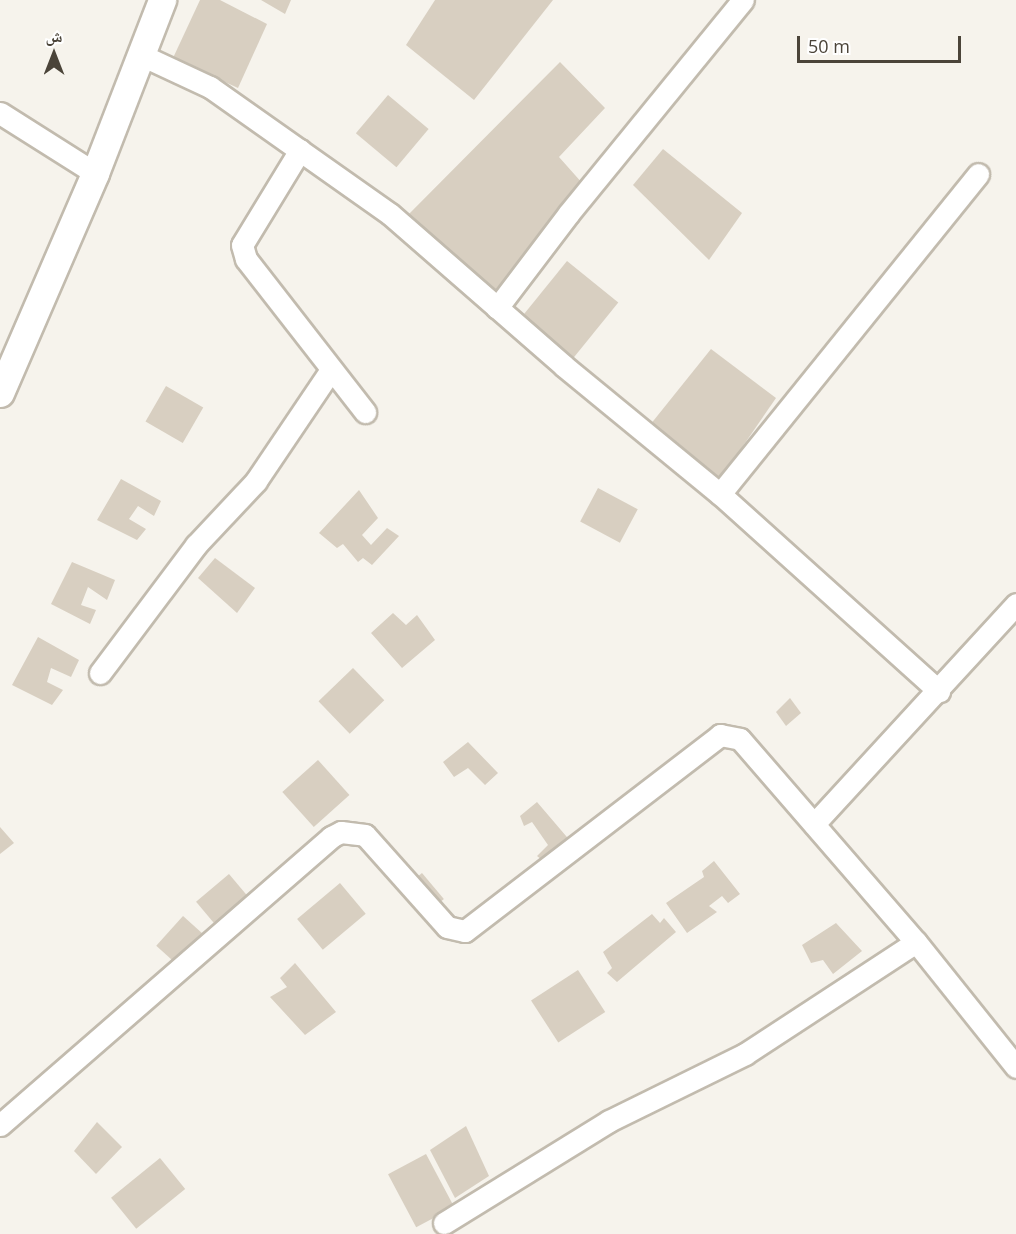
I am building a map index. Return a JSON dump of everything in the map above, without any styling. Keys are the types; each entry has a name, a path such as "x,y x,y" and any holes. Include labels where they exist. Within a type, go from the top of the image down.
{"street":[{"path":"0,393 95,174 162,0"},
{"path":"497,308 569,213 743,0"},
{"path":"141,55 210,87 390,214 497,308 720,494 939,691"},
{"path":"0,113 95,174"},
{"path":"300,150 242,245 246,259 365,412"},
{"path":"720,494 978,174"},
{"path":"100,673 196,545 256,481 331,370"},
{"path":"814,824 939,691 1016,604"},
{"path":"0,1125 134,1004 341,832 365,835 447,927 465,931 720,735 740,739 1014,1058"},
{"path":"444,1223 609,1121 746,1054 916,942"}],"building":[{"path":"200,0 220,0 267,24 238,88 173,58"},
{"path":"261,0 291,0 285,14"},
{"path":"435,0 553,0 474,100 406,45"},
{"path":"560,62 605,108 559,157 583,184 496,296 406,217"},
{"path":"388,95 429,129 396,167 356,133"},
{"path":"663,149 742,213 709,260 633,185"},
{"path":"567,261 618,303 572,359 521,318"},
{"path":"711,349 776,398 716,485 650,425"},
{"path":"166,386 203,408 183,443 146,422"},
{"path":"121,479 161,501 154,516 138,506 129,519 146,529 137,540 97,520"},
{"path":"598,488 638,509 620,543 580,522"},
{"path":"359,490 378,518 362,535 371,545 387,528 399,536 372,565 363,558 358,562 343,544 337,548 319,533"},
{"path":"215,558 255,588 237,613 198,578"},
{"path":"72,562 115,580 107,600 88,587 81,605 96,610 90,624 51,604"},
{"path":"393,613 406,625 417,615 435,640 402,668 371,633"},
{"path":"38,637 79,660 71,677 51,668 47,682 63,690 52,705 12,685"},
{"path":"353,668 384,700 350,734 318,701"},
{"path":"790,698 801,713 786,726 776,712"},
{"path":"468,742 498,773 485,785 468,768 454,777 443,762"},
{"path":"318,760 349,795 314,827 282,792"},
{"path":"537,802 572,843 547,864 537,856 548,845 532,822 524,826 520,816"},
{"path":"0,827 14,843 0,854"},
{"path":"714,861 740,894 728,903 722,896 709,906 717,912 687,933 666,903 704,877 702,871"},
{"path":"422,873 444,899 434,907 412,881"},
{"path":"229,874 251,900 218,928 196,902"},
{"path":"340,883 366,914 323,950 297,919"},
{"path":"652,914 660,923 664,918 676,932 617,982 607,973 612,968 603,952"},
{"path":"183,916 206,937 179,966 156,946"},
{"path":"836,923 862,951 833,974 823,960 811,963 802,945"},
{"path":"295,963 336,1012 305,1035 270,997 287,987 280,978"},
{"path":"578,970 605,1012 558,1042 531,1000"},
{"path":"97,1122 122,1147 96,1174 74,1151"},
{"path":"466,1126 489,1176 455,1198 430,1150"},
{"path":"426,1154 454,1207 416,1227 388,1174"},
{"path":"160,1158 185,1189 136,1229 111,1198"}]}
